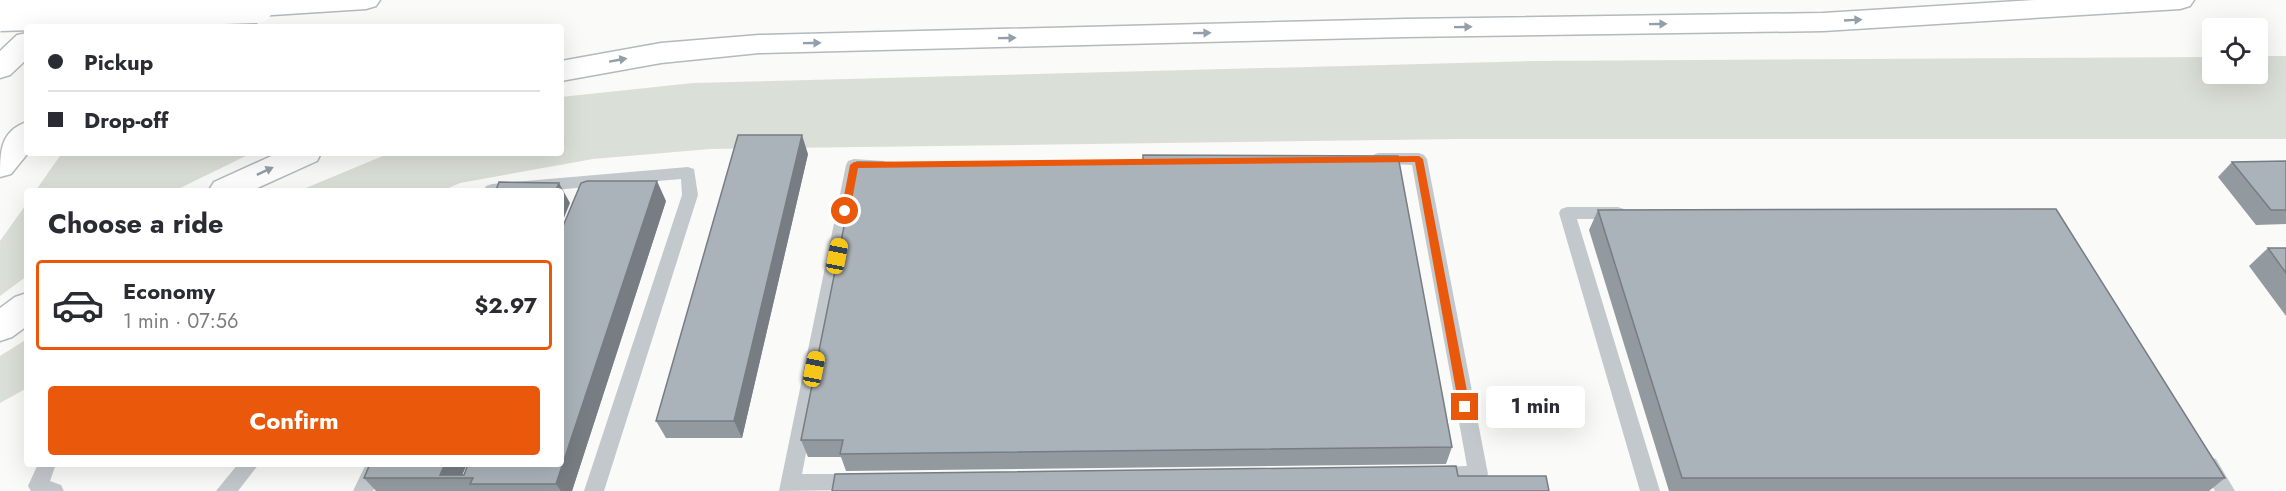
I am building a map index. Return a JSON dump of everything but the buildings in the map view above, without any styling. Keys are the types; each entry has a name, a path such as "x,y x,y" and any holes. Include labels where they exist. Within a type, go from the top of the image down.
{"main road":[{"path":"46,24 67,0"},
{"path":"116,24 136,0"},
{"path":"0,15 257,7 366,0"},
{"path":"564,70 662,53 759,44 1405,28 1823,21 2180,0"},
{"path":"0,68 24,46"},
{"path":"0,77 24,49"},
{"path":"0,166 24,137"},
{"path":"229,188 299,156"},
{"path":"0,327 24,310"}],"lane":[{"path":"1360,159 1419,159 1478,474 1418,475"},
{"path":"875,482 791,487 854,165 890,165"},
{"path":"514,188 688,173 690,195 594,491"},
{"path":"581,201 589,181"},
{"path":"1638,213 1567,213 1650,491"},
{"path":"2201,452 2225,491"},
{"path":"46,467 38,486 54,491"},
{"path":"226,491 247,467"},
{"path":"363,491 374,467"}],"shaded area":[{"path":"2268,56 2286,56 2286,139 1458,139 710,149 593,159 460,183 449,188 306,188 383,156 564,156 564,97 693,83 1534,61 2202,57 2202,84 2268,84"},
{"path":"60,156 246,156 180,188 37,188"},
{"path":"24,207 24,278 0,296 0,241"},
{"path":"24,341 24,390 0,403 0,356"}],"route":[{"path":"845,211 854,165 1419,159 1465,407"}]}
